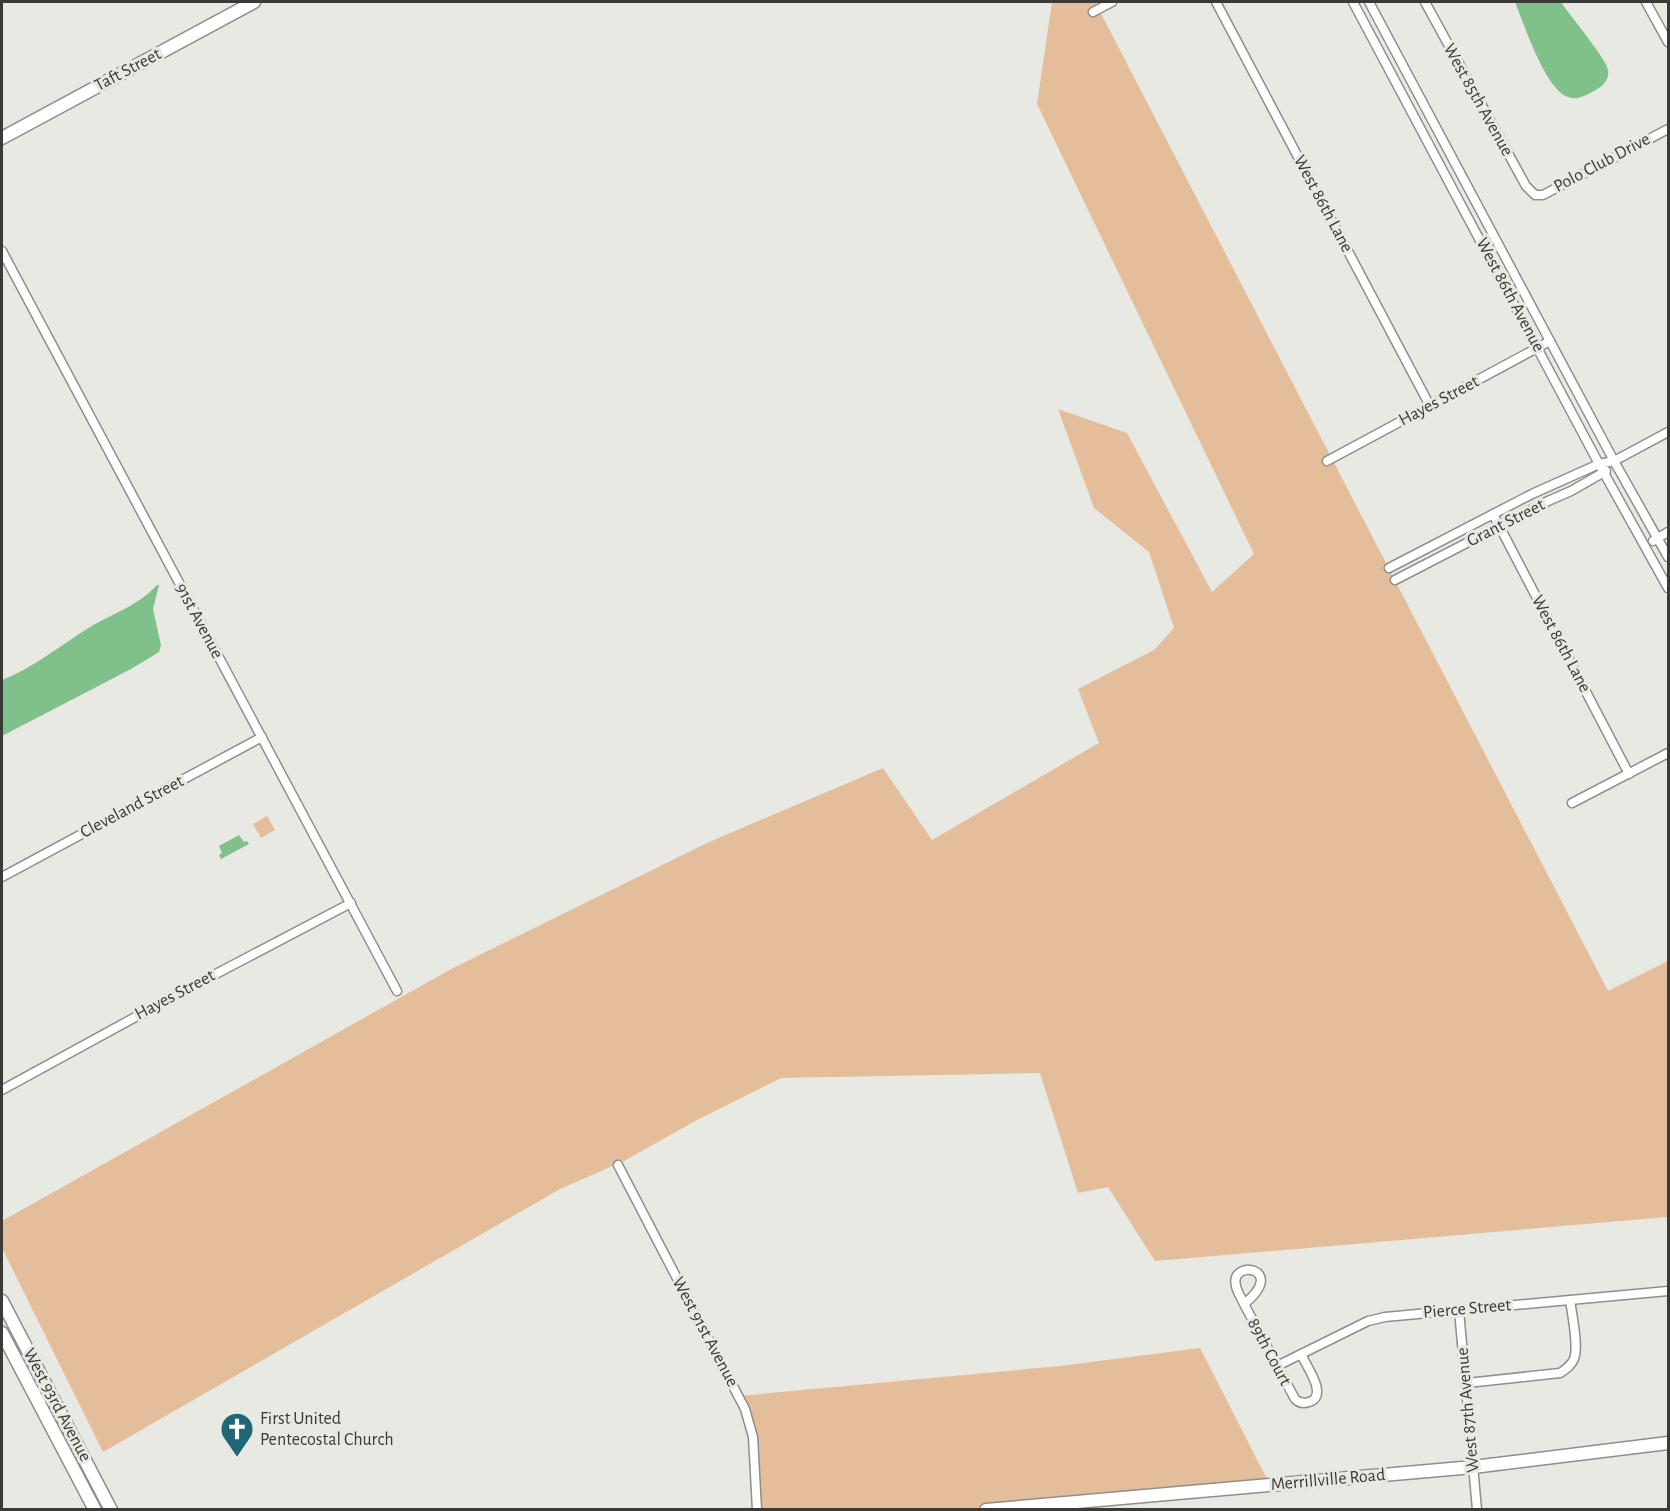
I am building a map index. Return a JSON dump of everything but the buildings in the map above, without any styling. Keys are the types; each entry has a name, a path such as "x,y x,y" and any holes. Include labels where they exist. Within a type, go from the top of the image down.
{"street":[{"name":"Taft Street","path":"2,138 254,2"},
{"path":"1093,12 1112,2"},
{"name":"West 86th Lane","path":"1216,2 1430,406"},
{"name":"West 86th Avenue","path":"1353,2 1599,464 1668,588"},
{"name":"West 86th Avenue","path":"1369,2 1668,558"},
{"name":"West 85th Avenue","path":"1425,2 1526,186 1535,195"},
{"path":"1646,2 1668,42"},
{"name":"Polo Club Drive","path":"1535,195 1543,195 1668,129"},
{"name":"91st Avenue","path":"2,251 398,991"},
{"name":"Hayes Street","path":"1327,461 1550,341"},
{"name":"Grant Street","path":"1389,568 1532,494 1599,464 1614,461 1668,432"},
{"name":"Grant Street","path":"1395,580 1604,473 1614,461"},
{"name":"West 86th Lane","path":"1493,514 1629,774"},
{"path":"1645,544 1668,532"},
{"name":"Cleveland Street","path":"2,877 262,737"},
{"path":"1572,803 1668,753"},
{"name":"Hayes Street","path":"2,1090 351,903"},
{"name":"West 91st Avenue","path":"618,1165 745,1409 753,1437 757,1509"},
{"name":"Pierce Street","path":"1277,1366 1368,1321 1459,1310 1668,1291"},
{"path":"1467,1383 1560,1373 1569,1368 1576,1352 1570,1300"},
{"name":"West 93rd Avenue","path":"2,1301 111,1509"},
{"name":"89th Court","path":"1244,1304 1299,1403 1313,1401 1318,1388 1301,1354"},
{"name":"West 87th Avenue","path":"1459,1310 1477,1509"},
{"path":"3,1338 18,1333"},
{"name":"West 93rd Avenue","path":"3,1338 95,1509"},
{"name":"Merrillville Road","path":"986,1509 1473,1467 1668,1443"}],"shaded area":[{"path":"1052,2 1095,2 1608,991 1668,961 1668,1217 1155,1261 1108,1187 1078,1193 1040,1073 781,1078 697,1120 624,1161 560,1189 103,1452 2,1248 2,1221 453,968 709,842 883,768 932,840 1099,743 1078,689 1154,650 1174,628 1149,552 1094,508 1058,409 1127,433 1212,592 1254,554 1037,104"},
{"path":"1515,2 1561,2 1606,64 1607,80 1594,91 1578,98 1571,98 1559,92 1536,55"},
{"path":"159,585 153,609 161,645 159,652 2,736 2,680 47,656 90,627 134,604"},
{"path":"267,816 275,830 261,838 253,824"},
{"path":"239,835 244,842 247,841 249,844 221,859 219,855 222,853 219,846"},
{"path":"1200,1348 1270,1485 971,1509 757,1509 753,1438 739,1396 1060,1366"}],"place":[{"name":"First United Pentecostal Church","path":"237,1458"}]}
